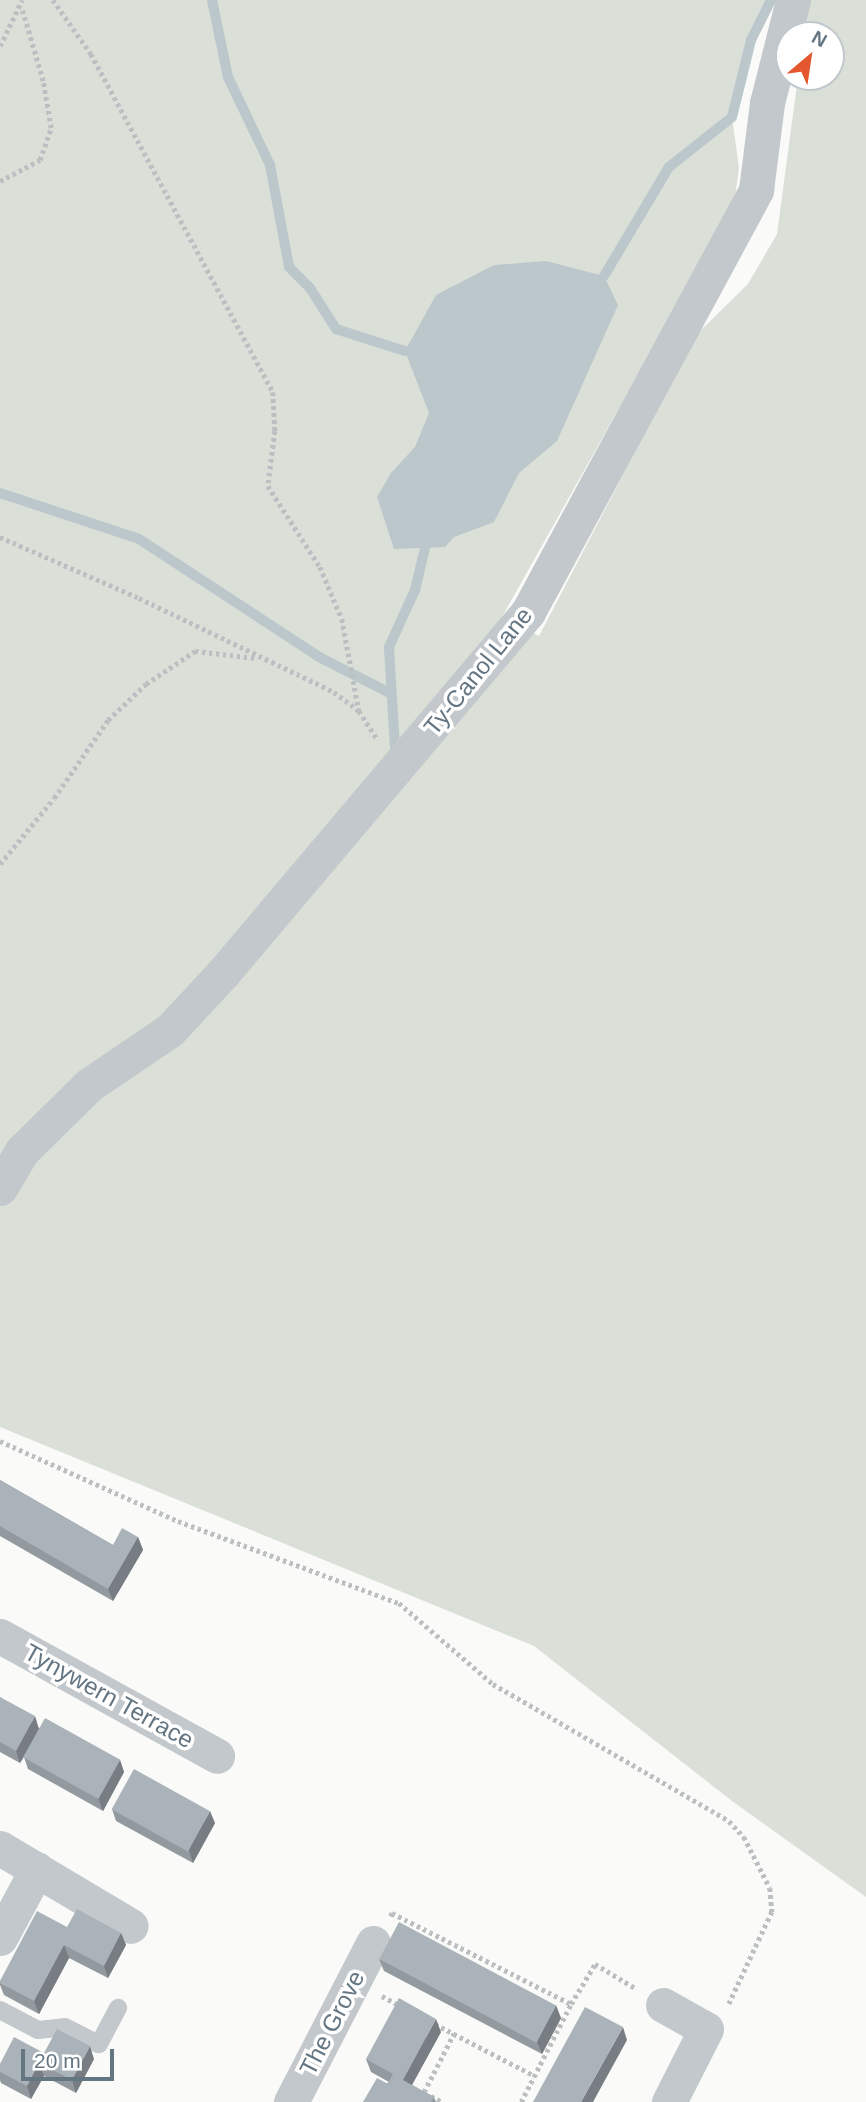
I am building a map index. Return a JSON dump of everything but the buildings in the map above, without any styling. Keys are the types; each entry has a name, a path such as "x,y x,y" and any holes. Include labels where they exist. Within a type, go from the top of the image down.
{"street":[{"name":"Ty-Canol Lane","path":"0,1188 22,1151 89,1085 170,1030 282,905 528,612 756,190 767,103 793,0"},
{"name":"Tynywern Terrace","path":"0,1636 218,1756"},
{"path":"0,1848 131,1926"},
{"path":"0,1938 37,1869"},
{"name":"The Grove","path":"291,2102 373,1943"},
{"path":"663,2005 706,2029 669,2102"}],"lane":[{"path":"0,2010 38,2030 65,2026 99,2044 118,2008"}],"path":[{"path":"0,181 40,160 51,128 43,81 22,9 22,0"},
{"path":"53,0 92,54 273,392 275,431 268,486 320,567 342,620 359,711"},
{"path":"0,46 22,9"},
{"path":"0,537 139,598 259,659 334,692 359,711 372,727 391,773"},
{"path":"0,864 54,798 108,720 146,684 195,651 259,659"},
{"path":"0,1441 178,1521 399,1603 493,1684 729,1821 744,1837 770,1888 772,1912 728,2006 706,2029"},
{"path":"373,1943 392,1913 570,2004"},
{"path":"521,2102 570,2004 595,1964 663,2005"},
{"path":"354,1982 409,2010"},
{"path":"432,2022 535,2076"},
{"path":"443,2102 422,2091 454,2034"}],"shaded area":[{"path":"0,0 771,0 751,40 732,117 739,168 734,203 502,617 539,636 696,335 748,284 777,234 796,91 845,91 845,21 806,21 811,0 866,0 866,1897 732,1801 534,1646 0,1427"},
{"path":"546,261 604,276 618,305 557,441 519,473 494,522 454,537 445,547 394,549 377,497 391,473 415,447 429,413 405,351 436,295 494,265"}],"waterway":[{"path":"212,0 228,77 270,165 289,267 310,288 336,329 405,351"},
{"path":"604,276 669,167 732,117 751,40 771,0"},
{"path":"0,493 139,539 319,657 390,693"},
{"path":"395,749 389,647 415,590 425,548"}]}
